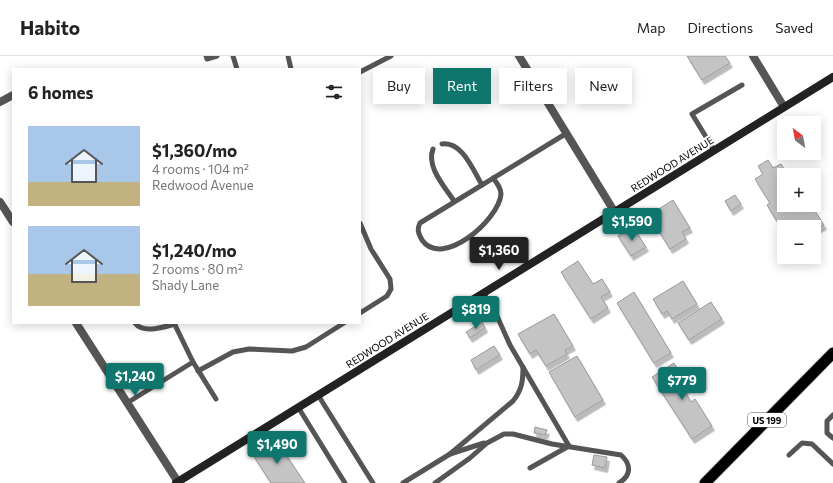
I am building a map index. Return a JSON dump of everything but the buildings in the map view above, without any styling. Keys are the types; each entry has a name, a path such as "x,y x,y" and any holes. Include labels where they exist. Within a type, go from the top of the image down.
{"highway":[{"name":"US 199","path":"705,483 833,354"}],"main road":[{"name":"REDWOOD AVENUE","path":"177,482 833,77"}],"street":[{"path":"519,56 614,211"},
{"path":"753,56 784,106"},
{"path":"0,102 12,96"},
{"path":"0,202 12,220"},
{"path":"77,324 177,482"}],"lane":[{"path":"206,56 207,59 217,56"},
{"path":"233,56 237,68"},
{"path":"288,56 291,68"},
{"path":"361,71 379,59 391,56"},
{"path":"714,150 692,114 742,85"},
{"path":"494,178 499,185 501,194 498,204 482,227 452,247 443,250 429,247 419,234 418,228 420,223 567,133"},
{"path":"442,144 450,143 458,148 482,185"},
{"path":"433,149 431,155 433,166 454,202"},
{"path":"361,224 371,249 390,279 390,289 387,296 361,312"},
{"path":"483,292 523,367 568,446"},
{"path":"137,324 143,328 160,328 171,324"},
{"path":"174,324 193,362 216,399"},
{"path":"198,371 233,352 249,349 292,351 306,347 342,324"},
{"path":"127,403 193,362"},
{"path":"403,483 450,454 513,401 519,393 523,381 523,367"},
{"path":"318,394 372,483"},
{"path":"298,407 345,483"},
{"path":"833,415 827,421 828,433 833,438"},
{"path":"450,454 487,442 504,434 513,434 568,446 621,455 628,461 630,469 626,479 619,483"},
{"path":"435,483 470,458 487,442"},
{"path":"789,455 802,443 812,444 833,464"},
{"path":"530,468 568,446"}]}
